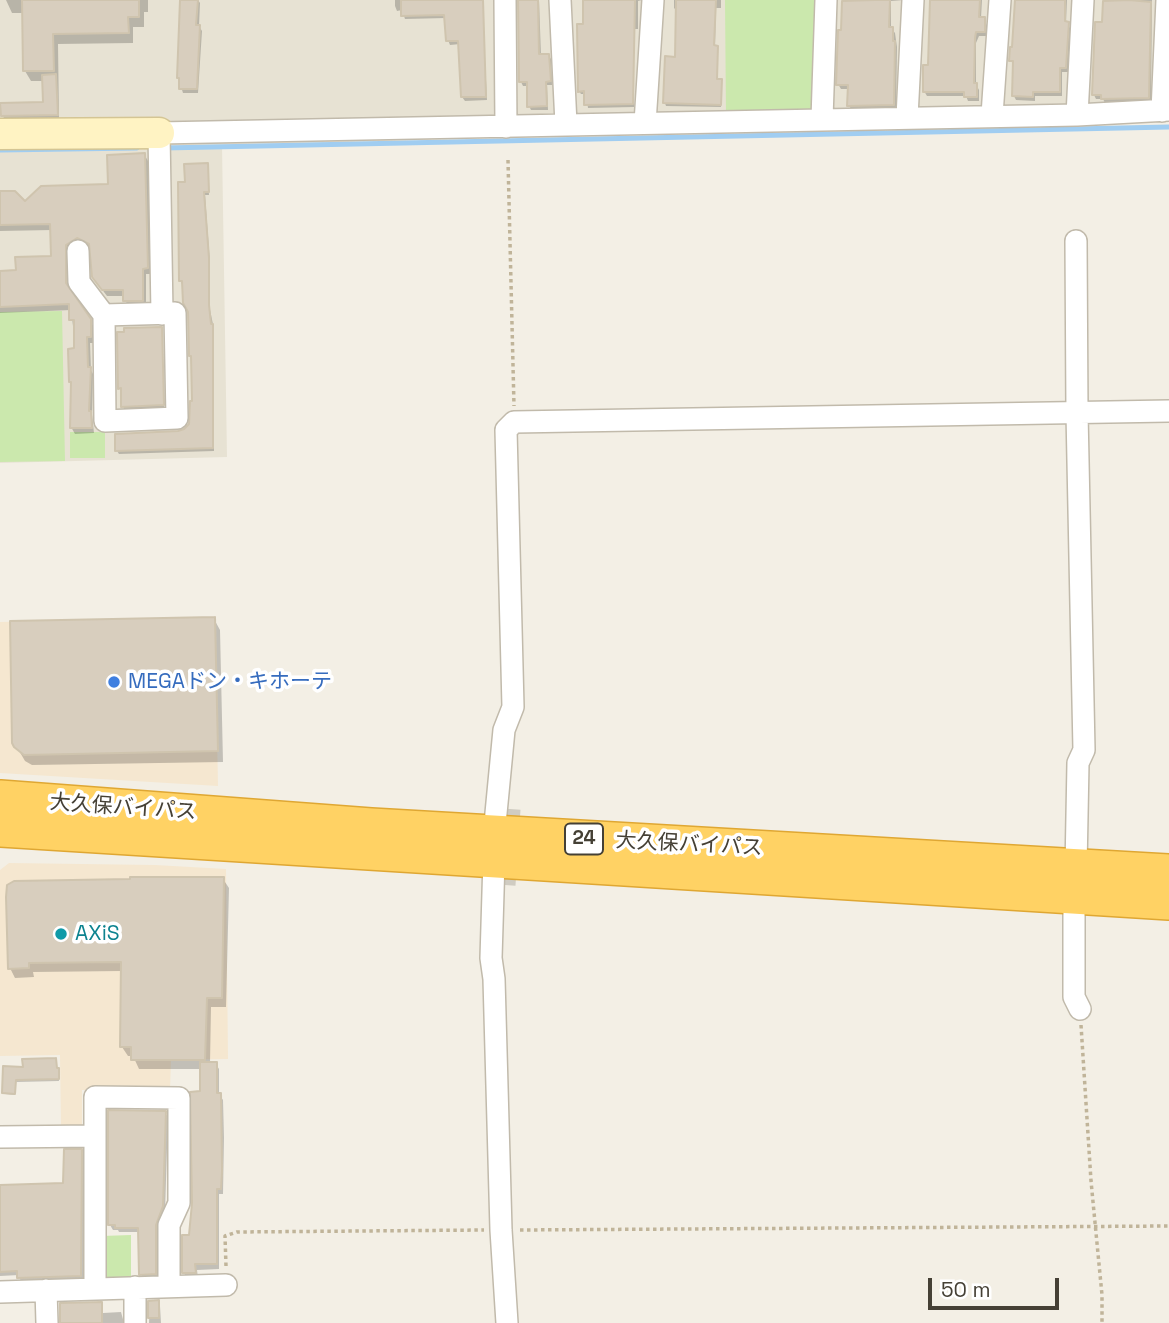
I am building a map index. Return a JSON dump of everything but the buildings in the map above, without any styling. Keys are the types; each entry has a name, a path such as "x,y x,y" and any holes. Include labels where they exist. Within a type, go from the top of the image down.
{"highway":[{"name":"大久保バイパス","path":"0,799 370,827 501,847"},
{"name":"大久保バイパス","path":"0,828 501,847 1080,882 1169,901"},
{"name":"大久保バイパス","path":"1080,882 1169,873"}],"street":[{"path":"505,0 506,127"},
{"path":"560,0 566,124"},
{"path":"645,123 653,0"},
{"path":"821,119 826,0"},
{"path":"907,117 913,0"},
{"path":"992,115 1000,0"},
{"path":"1077,115 1083,0"},
{"path":"0,134 159,138 566,124 1077,115 1165,110 1167,0"},
{"path":"159,138 162,314"},
{"path":"1076,242 1084,750 1078,763 1080,882 1074,997 1080,1009"},
{"path":"78,251 79,282 104,315 104,421 177,418 175,313 104,315"},
{"path":"507,1323 491,958 514,727 506,430 514,422 1169,411"},
{"path":"501,847 503,730 513,707"},
{"path":"95,1289 95,1097 179,1098 179,1203 169,1225 169,1286"},
{"path":"0,1136 95,1136"},
{"path":"0,1292 226,1285"},
{"path":"135,1287 135,1323"},
{"path":"46,1290 47,1323"}],"path":[{"path":"508,160 514,422"},
{"path":"1080,1009 1102,1323"},
{"path":"226,1285 225,1236 237,1232 1169,1226"}],"shaded area":[{"path":"0,0 1169,0 1169,117 222,146 227,457 0,463"},
{"name":"MEGAドン・キホーテ","path":"215,617 218,786 0,773 0,622"},
{"path":"9,863 226,869 228,1059 171,1060 170,1090 82,1090 82,1127 61,1127 60,1055 0,1056 0,870"}],"green space":[{"path":"725,0 820,0 813,115 726,116"},
{"path":"62,311 65,461 0,462 0,312"},
{"path":"70,432 105,432 105,458 70,458"},
{"path":"131,1235 131,1282 101,1283 102,1236"}],"waterway":[{"path":"164,148 1169,127"},
{"path":"0,150 137,148"}],"tunnel":[{"path":"505,885 510,809"}],"place":[{"name":"MEGAドン・キホーテ","path":"114,682"},
{"name":"AXiS","path":"61,934"}]}
